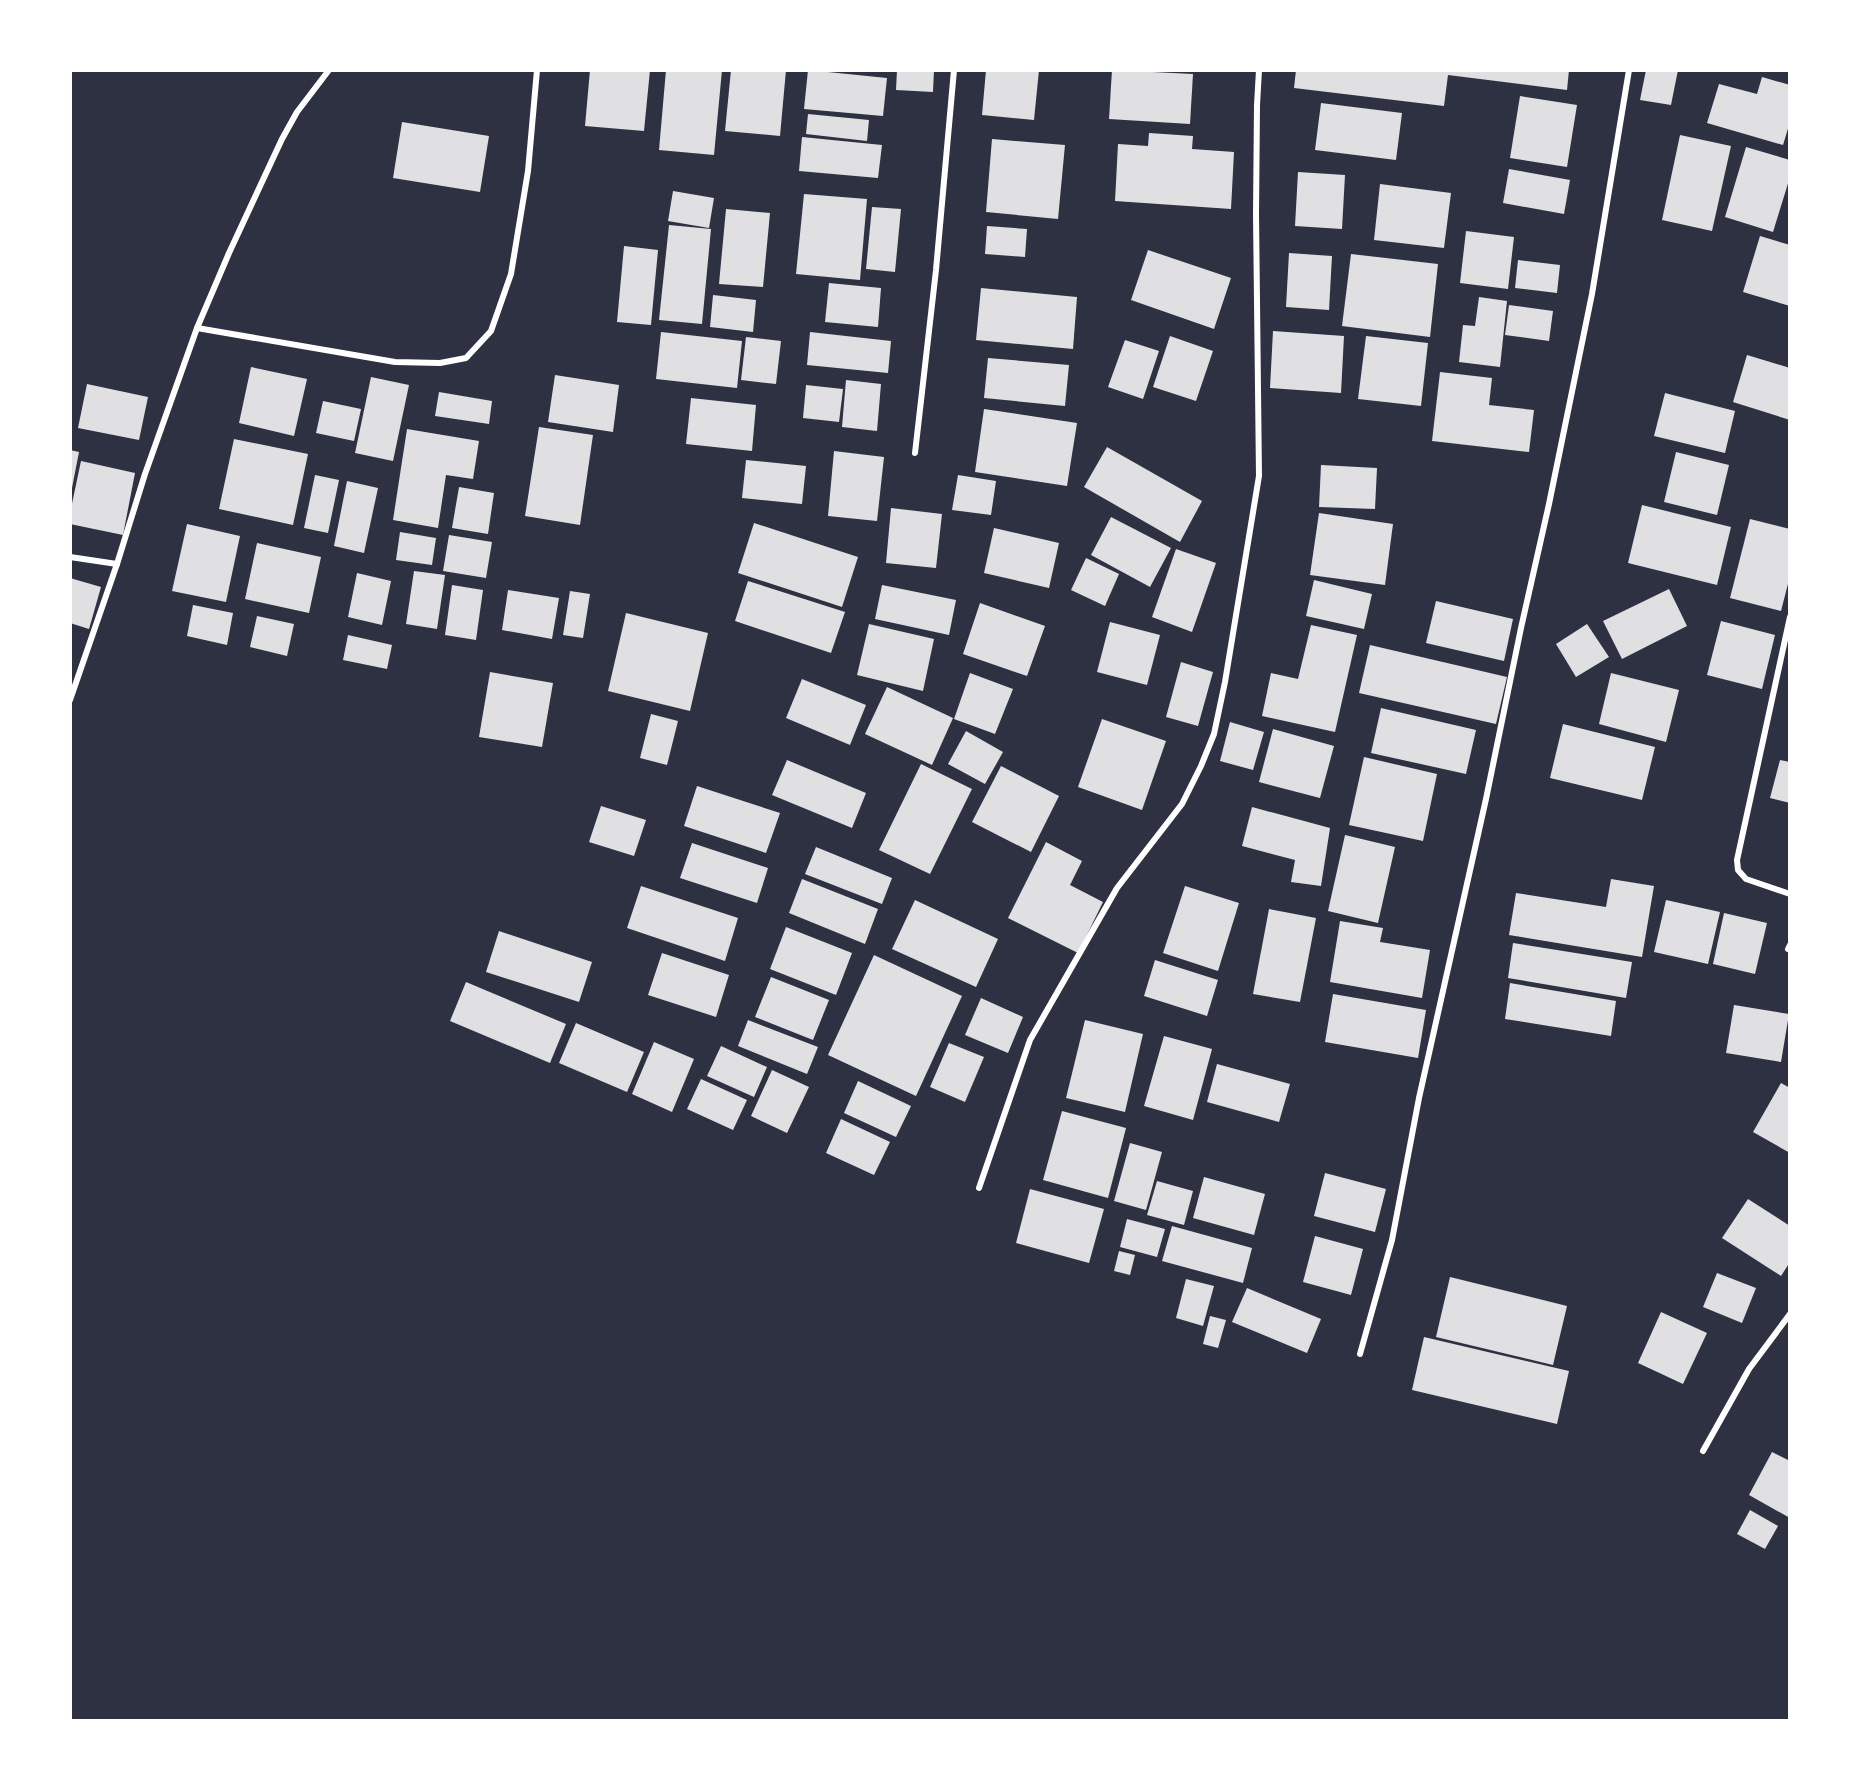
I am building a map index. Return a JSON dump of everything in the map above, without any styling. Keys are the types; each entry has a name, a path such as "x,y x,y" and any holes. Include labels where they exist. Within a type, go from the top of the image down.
{"street":[{"path":"70,700 145,474 197,327 282,140 297,112 329,70"},
{"path":"197,327 395,362 440,363 466,358 490,330 511,274 528,171 537,70"},
{"path":"915,453 936,270 954,70"},
{"path":"979,1188 1030,1040 1117,888 1182,804 1214,734 1258,476 1256,214 1259,70"},
{"path":"1360,1354 1392,1239 1419,1098 1549,504 1592,294 1629,70"},
{"path":"70,557 117,564"},
{"path":"1790,617 1737,860 1738,870 1746,879 1790,894"},
{"path":"1703,1451 1749,1369 1790,1314"}],"building":[{"path":"590,70 650,70 644,131 585,126"},
{"path":"666,70 722,70 714,155 659,150"},
{"path":"731,70 786,70 780,136 725,131"},
{"path":"808,70 887,78 883,116 804,109"},
{"path":"897,70 934,70 933,92 896,90"},
{"path":"986,70 1039,70 1034,120 982,115"},
{"path":"1112,70 1193,74 1190,124 1109,119"},
{"path":"1296,70 1569,70 1567,90 1448,75 1444,106 1294,88"},
{"path":"1646,70 1678,70 1671,105 1640,100"},
{"path":"1762,77 1790,85 1790,122 1783,145 1707,123 1719,84 1757,94"},
{"path":"1520,96 1577,105 1567,167 1510,158"},
{"path":"1321,103 1402,113 1396,160 1315,150"},
{"path":"808,114 869,120 867,141 806,134"},
{"path":"402,122 489,136 480,192 393,178"},
{"path":"1149,133 1193,136 1192,149 1234,152 1231,209 1115,201 1118,144 1148,146"},
{"path":"1680,135 1731,146 1712,231 1662,220"},
{"path":"802,137 882,145 878,178 799,171"},
{"path":"992,139 1065,145 1058,219 986,212"},
{"path":"1746,147 1790,160 1790,177 1773,232 1725,217"},
{"path":"1509,169 1570,180 1564,214 1503,203"},
{"path":"1298,172 1345,175 1342,229 1295,226"},
{"path":"1380,184 1451,193 1444,248 1374,240"},
{"path":"673,191 714,198 709,228 668,221"},
{"path":"804,194 867,199 860,280 796,274"},
{"path":"872,207 901,209 895,272 866,269"},
{"path":"726,209 770,213 763,287 719,284"},
{"path":"669,225 711,229 702,324 659,320"},
{"path":"987,226 1027,229 1025,257 985,254"},
{"path":"1466,231 1514,237 1508,289 1460,283"},
{"path":"1760,236 1790,245 1790,306 1743,292"},
{"path":"624,246 658,250 651,325 617,322"},
{"path":"1148,250 1231,278 1214,329 1131,300"},
{"path":"1289,253 1332,256 1329,310 1286,307"},
{"path":"1351,254 1438,264 1430,337 1342,326"},
{"path":"1518,260 1560,265 1557,293 1515,288"},
{"path":"829,283 881,288 878,327 825,322"},
{"path":"981,288 1077,297 1073,349 976,340"},
{"path":"713,295 756,300 753,332 710,327"},
{"path":"1479,297 1507,301 1500,367 1459,362 1463,325 1475,326"},
{"path":"1509,305 1553,311 1549,341 1505,335"},
{"path":"1273,331 1344,336 1341,393 1270,388"},
{"path":"661,332 742,341 737,388 656,379"},
{"path":"810,332 891,341 888,373 807,365"},
{"path":"1170,336 1213,351 1196,401 1153,387"},
{"path":"1366,336 1428,343 1421,406 1358,399"},
{"path":"746,337 781,341 776,384 741,380"},
{"path":"1125,340 1159,351 1143,399 1108,387"},
{"path":"1747,355 1790,368 1790,420 1733,402"},
{"path":"988,358 1069,365 1065,406 984,398"},
{"path":"251,367 307,379 294,436 239,423"},
{"path":"1440,372 1492,378 1489,405 1534,410 1529,452 1432,441"},
{"path":"555,375 619,385 613,432 548,422"},
{"path":"371,377 409,385 393,461 355,453"},
{"path":"846,380 881,384 877,431 842,427"},
{"path":"87,384 148,397 139,440 78,428"},
{"path":"806,385 843,389 839,422 803,418"},
{"path":"439,392 492,401 489,424 435,416"},
{"path":"1665,393 1735,411 1725,453 1654,436"},
{"path":"691,398 756,405 752,451 686,444"},
{"path":"323,401 361,409 354,441 316,433"},
{"path":"984,409 1077,423 1067,486 975,472"},
{"path":"539,427 593,435 580,525 525,516"},
{"path":"407,429 479,441 473,479 446,475 438,528 393,520"},
{"path":"234,439 308,454 293,525 219,509"},
{"path":"1107,447 1202,501 1180,542 1084,487"},
{"path":"70,450 79,452 72,488 70,488"},
{"path":"834,451 884,457 877,521 828,516"},
{"path":"1676,452 1729,465 1717,515 1664,502"},
{"path":"746,460 806,466 802,504 742,498"},
{"path":"81,461 135,473 123,535 70,524 70,513"},
{"path":"1321,465 1377,468 1375,509 1319,507"},
{"path":"315,475 339,480 328,533 304,528"},
{"path":"958,475 996,481 991,515 952,510"},
{"path":"347,481 378,488 364,553 334,546"},
{"path":"459,487 494,493 488,534 452,528"},
{"path":"1642,505 1731,527 1717,585 1628,563"},
{"path":"891,508 942,514 936,568 886,563"},
{"path":"1319,513 1393,524 1385,585 1310,575"},
{"path":"1111,517 1171,548 1150,587 1091,555"},
{"path":"1750,519 1790,529 1790,576 1781,611 1730,598"},
{"path":"754,523 858,557 842,607 738,573"},
{"path":"187,524 240,536 226,602 172,591"},
{"path":"994,528 1059,543 1049,588 984,573"},
{"path":"400,532 436,538 432,565 396,560"},
{"path":"449,535 492,542 486,578 443,571"},
{"path":"257,543 321,557 309,613 245,599"},
{"path":"1176,549 1216,563 1192,632 1152,617"},
{"path":"1086,558 1119,574 1105,606 1071,590"},
{"path":"414,571 445,575 437,629 406,624"},
{"path":"357,573 391,581 382,625 348,617"},
{"path":"70,578 101,587 89,629 70,623"},
{"path":"1314,580 1372,594 1364,629 1306,616"},
{"path":"748,581 845,612 831,653 735,621"},
{"path":"452,585 483,590 476,640 445,635"},
{"path":"882,585 956,600 949,635 875,619"},
{"path":"1669,589 1687,626 1622,659 1603,621"},
{"path":"508,590 559,598 552,639 502,630"},
{"path":"570,591 590,594 583,638 563,635"},
{"path":"1436,601 1513,619 1504,661 1426,643"},
{"path":"980,603 1045,626 1027,676 963,654"},
{"path":"193,605 233,613 227,645 187,636"},
{"path":"626,613 708,633 690,711 608,691"},
{"path":"257,616 294,624 287,656 250,647"},
{"path":"1721,621 1775,635 1762,689 1707,675"},
{"path":"1110,622 1160,635 1147,685 1097,672"},
{"path":"869,624 934,639 923,691 857,675"},
{"path":"1587,624 1609,657 1576,677 1556,644"},
{"path":"1311,625 1357,635 1335,732 1262,716 1271,673 1298,679"},
{"path":"348,635 392,645 387,669 343,660"},
{"path":"1370,645 1507,677 1496,724 1359,693"},
{"path":"1181,662 1213,672 1198,726 1166,717"},
{"path":"490,672 553,683 542,747 479,737"},
{"path":"970,673 1013,689 995,734 954,719"},
{"path":"1611,673 1679,690 1666,742 1599,724"},
{"path":"802,679 866,705 850,745 786,718"},
{"path":"887,687 953,718 932,765 865,734"},
{"path":"1381,708 1476,730 1466,774 1371,753"},
{"path":"651,714 678,721 667,765 640,758"},
{"path":"1102,719 1166,741 1142,810 1078,787"},
{"path":"1230,722 1264,732 1253,770 1220,761"},
{"path":"1563,724 1655,747 1642,800 1550,778"},
{"path":"1273,729 1334,746 1320,798 1259,782"},
{"path":"966,731 1003,752 985,784 948,764"},
{"path":"1364,757 1437,774 1423,841 1349,825"},
{"path":"787,760 866,793 852,828 772,795"},
{"path":"1780,760 1790,762 1790,803 1770,798"},
{"path":"921,764 972,789 930,874 879,850"},
{"path":"1001,766 1059,796 1031,852 972,822"},
{"path":"697,786 780,813 766,853 684,826"},
{"path":"601,806 646,820 634,856 589,842"},
{"path":"1252,807 1330,828 1321,886 1291,882 1295,860 1242,846"},
{"path":"1345,835 1395,847 1378,923 1328,911"},
{"path":"1046,842 1082,861 1070,885 1103,902 1078,953 1008,918"},
{"path":"692,843 768,868 757,903 680,878"},
{"path":"816,847 892,878 882,904 805,874"},
{"path":"802,879 878,909 865,944 789,913"},
{"path":"1611,879 1654,886 1642,957 1509,935 1516,893 1606,907"},
{"path":"641,886 738,918 725,961 627,928"},
{"path":"1185,886 1239,903 1218,971 1163,953"},
{"path":"915,900 998,939 976,987 892,949"},
{"path":"1666,900 1720,912 1708,964 1654,952"},
{"path":"1269,909 1316,918 1300,1002 1253,994"},
{"path":"1724,913 1767,923 1755,974 1713,964"},
{"path":"1340,921 1383,928 1380,942 1430,950 1422,998 1330,982"},
{"path":"786,927 852,953 836,995 770,969"},
{"path":"499,931 592,962 579,1002 486,972"},
{"path":"1513,943 1632,962 1626,998 1508,978"},
{"path":"662,953 729,975 716,1017 648,995"},
{"path":"874,955 962,996 916,1096 828,1055"},
{"path":"1155,960 1218,980 1207,1016 1144,996"},
{"path":"771,977 829,1000 813,1040 755,1017"},
{"path":"466,982 566,1024 550,1063 450,1021"},
{"path":"1510,983 1616,1001 1611,1036 1505,1019"},
{"path":"1333,994 1426,1010 1418,1058 1325,1042"},
{"path":"981,998 1023,1017 1008,1053 965,1035"},
{"path":"1734,1005 1789,1014 1781,1062 1726,1053"},
{"path":"748,1020 818,1047 807,1074 738,1046"},
{"path":"1085,1020 1143,1034 1125,1112 1066,1098"},
{"path":"576,1023 644,1052 627,1092 559,1063"},
{"path":"1164,1036 1212,1049 1193,1120 1144,1106"},
{"path":"654,1042 694,1059 672,1112 632,1094"},
{"path":"949,1043 984,1057 965,1102 930,1087"},
{"path":"721,1046 767,1067 754,1097 707,1076"},
{"path":"1217,1064 1290,1084 1279,1122 1207,1102"},
{"path":"772,1070 809,1087 787,1133 751,1116"},
{"path":"701,1079 747,1100 733,1130 687,1109"},
{"path":"858,1081 911,1106 896,1137 844,1113"},
{"path":"1781,1083 1790,1088 1790,1153 1753,1132"},
{"path":"1062,1111 1126,1128 1108,1198 1043,1180"},
{"path":"841,1119 890,1142 874,1175 826,1153"},
{"path":"1130,1143 1162,1152 1146,1210 1114,1201"},
{"path":"1325,1173 1386,1189 1375,1232 1314,1216"},
{"path":"1204,1177 1265,1194 1254,1235 1193,1218"},
{"path":"1157,1181 1193,1191 1184,1225 1147,1215"},
{"path":"1030,1189 1104,1209 1089,1263 1016,1243"},
{"path":"1748,1199 1790,1226 1790,1262 1781,1276 1722,1238"},
{"path":"1127,1219 1165,1229 1157,1257 1120,1247"},
{"path":"1172,1226 1252,1248 1243,1283 1162,1261"},
{"path":"1315,1236 1363,1249 1351,1295 1303,1282"},
{"path":"1119,1251 1135,1255 1130,1275 1114,1271"},
{"path":"1717,1273 1756,1288 1742,1323 1703,1307"},
{"path":"1450,1277 1567,1306 1553,1365 1436,1337"},
{"path":"1186,1279 1214,1286 1203,1326 1176,1318"},
{"path":"1247,1288 1321,1319 1307,1353 1232,1322"},
{"path":"1661,1312 1707,1333 1683,1384 1638,1363"},
{"path":"1210,1316 1226,1320 1218,1348 1203,1344"},
{"path":"1424,1337 1569,1371 1557,1424 1412,1390"},
{"path":"1772,1452 1790,1461 1790,1518 1749,1495"},
{"path":"1750,1510 1778,1526 1765,1549 1737,1534"}]}
